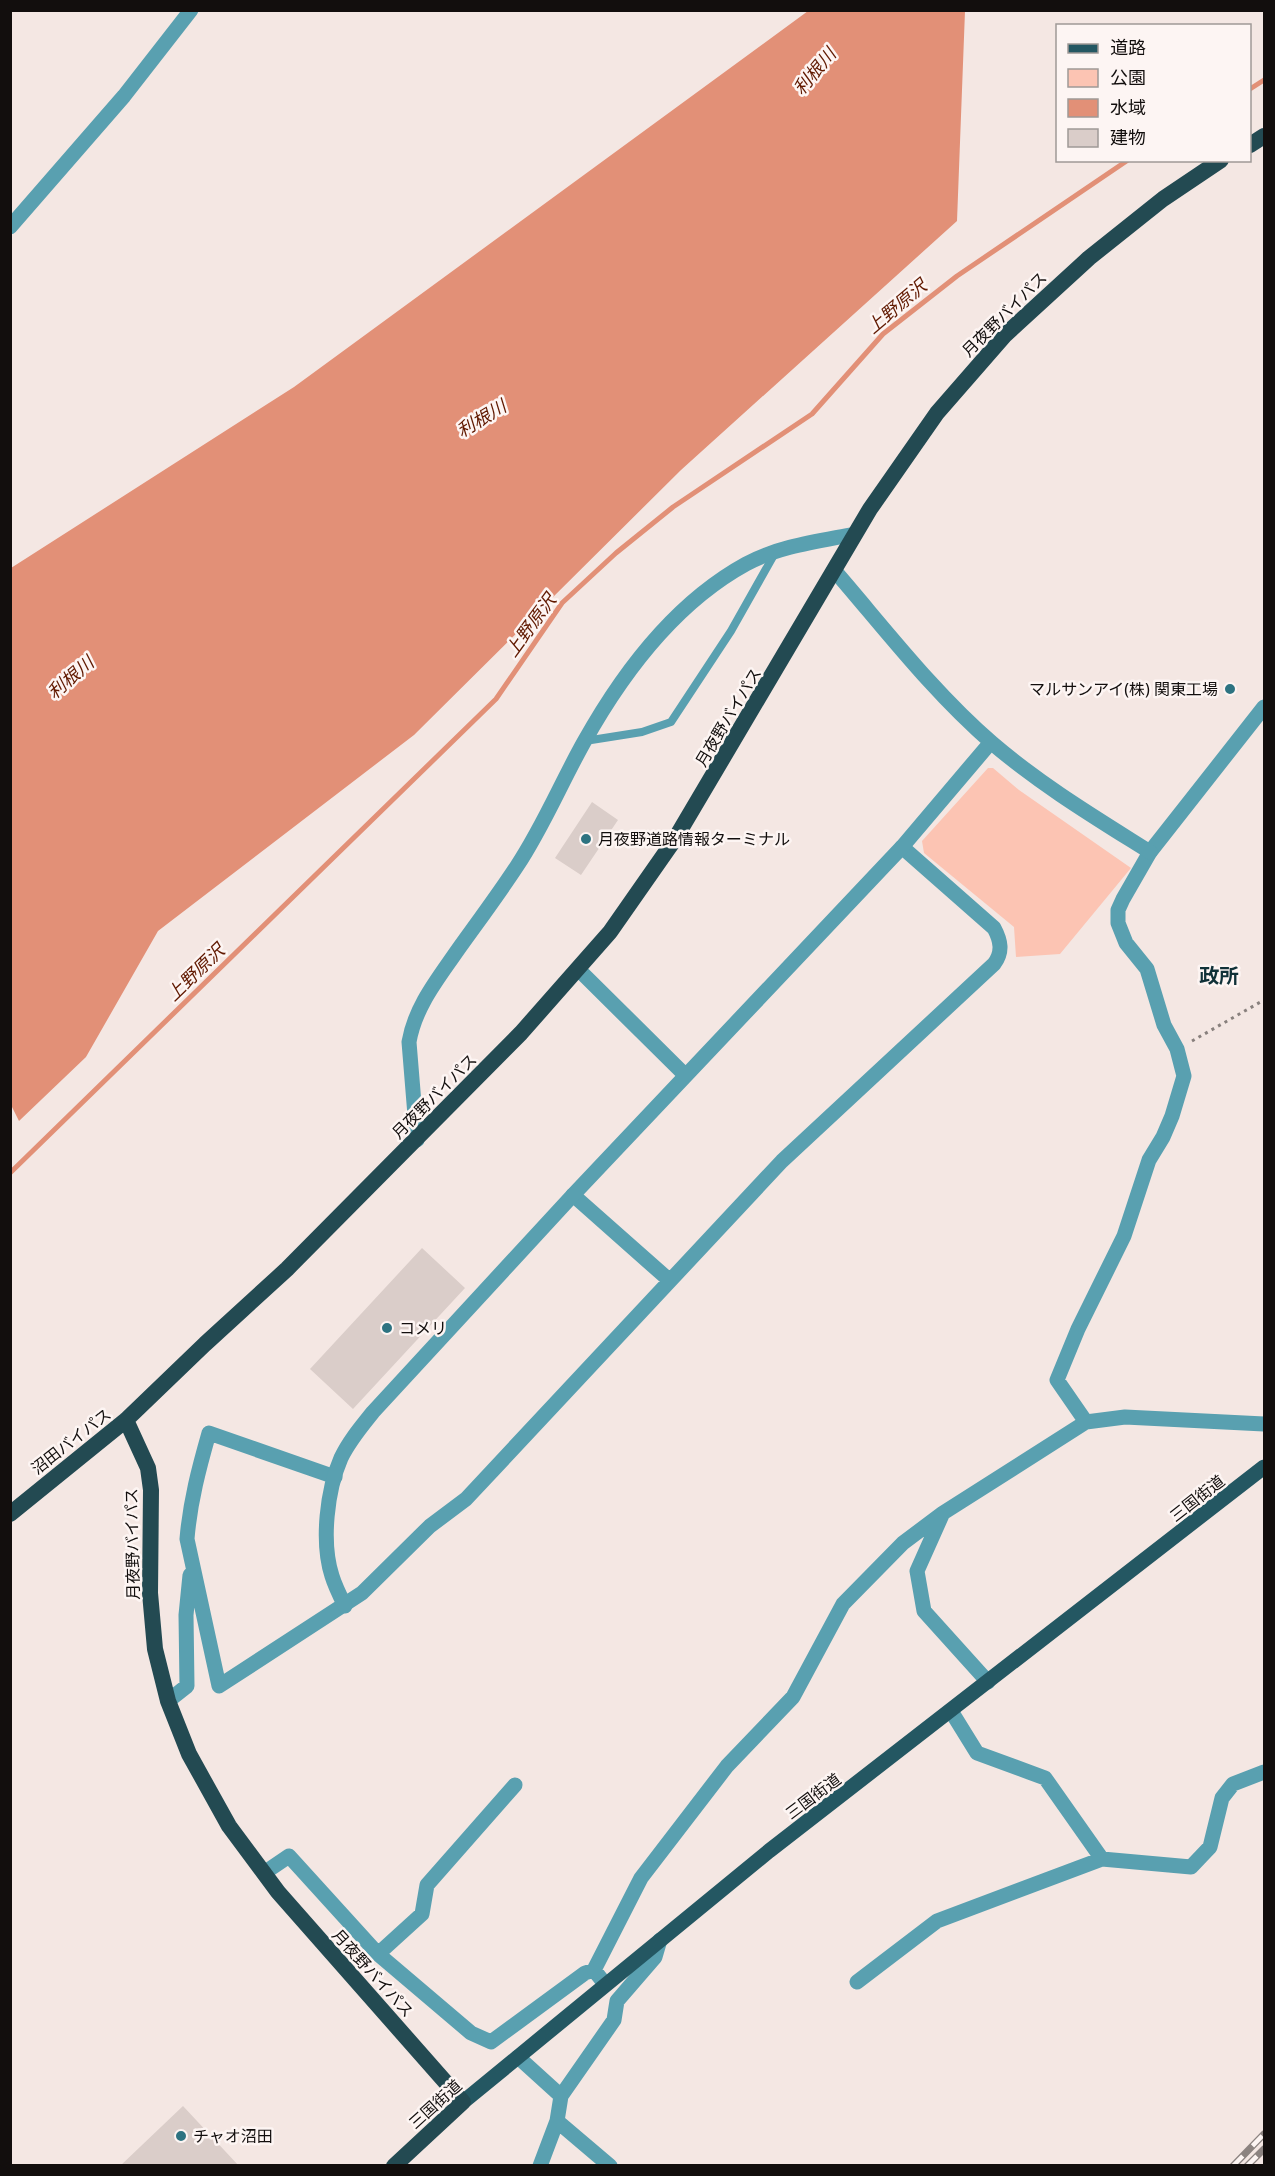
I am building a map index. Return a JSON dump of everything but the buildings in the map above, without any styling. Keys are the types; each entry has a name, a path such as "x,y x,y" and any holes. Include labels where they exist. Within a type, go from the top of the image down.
{"highway":[{"path":"1251,144 1264,136"},
{"name":"月夜野バイパス","path":"463,2102 388,2015 314,1935 264,1873 229,1826 189,1754 168,1701 155,1649 150,1593 152,1514 148,1468 126,1420 287,1269 417,1140 521,1033 610,932 675,839 855,534 921,434 971,372 1005,335 1080,266 1139,217 1218,162"},
{"name":"沼田バイパス","path":"10,1514 126,1420"},
{"name":"三国街道","path":"394,2166 463,2102"}],"main road":[{"name":"三国街道","path":"463,2102 769,1851 1264,1467"}],"street":[{"path":"10,227 124,96 191,10"},
{"path":"417,1140 409,1042 417,1012 519,863 584,741 613,694 664,629 683,609 747,564 800,545 855,534"},
{"path":"834,570 939,691 991,742 1039,781 1150,852"},
{"path":"1086,1422 1057,1380 1078,1329 1124,1236 1149,1160 1172,1116 1184,1076 1177,1049 1164,1025 1147,969 1126,943 1118,923 1118,910 1150,852 1264,707"},
{"path":"345,1606 331,1575 327,1539 328,1507 341,1458 353,1437 373,1412 573,1195 902,847 991,742"},
{"path":"335,1477 209,1433 196,1480 187,1539 219,1686 345,1606 362,1593 430,1526 466,1499 782,1161 998,958 1000,944 994,928 902,847"},
{"path":"578,969 686,1075"},
{"path":"573,1195 669,1280"},
{"path":"264,1873 289,1856 378,1954 471,2033 491,2042 585,1973 594,1970 640,1878 727,1766 793,1696 843,1604 903,1543 943,1513 1086,1422 1125,1417 1264,1424"},
{"path":"943,1513 917,1571 924,1611 988,1682"},
{"path":"168,1701 187,1686 186,1615 192,1562"},
{"path":"951,1711 976,1753 1045,1778 1102,1859"},
{"path":"857,1982 937,1921 1102,1859 1191,1867 1210,1847 1222,1798 1233,1784 1264,1772"},
{"path":"378,1954 422,1914 427,1885 515,1785"},
{"path":"540,2166 557,2121 561,2096 614,2020 617,2001 655,1957 660,1940"},
{"path":"594,1970 605,1984"},
{"path":"518,2057 561,2096"},
{"path":"557,2121 610,2166"}],"lane":[{"path":"584,741 642,732 671,722 730,631 775,553"}],"path":[{"path":"1177,1049 1264,1000"}],"green space":[{"path":"988,768 993,768 1019,790 1131,868 1060,954 1016,957 1014,927 924,853 922,841"}],"water":[{"name":"利根川","path":"808,11 965,11 957,221 681,470 414,735 158,931 86,1057 19,1121 10,1103 11,568 294,387"}],"waterway":[{"name":"上野原沢","path":"1251,88 1264,80"},
{"name":"上野原沢","path":"10,1173 496,699 562,603 616,553 673,507 812,414 883,334 957,276 1125,162"}],"railway":[{"path":"1233,2166 1264,2134"},
{"path":"1247,2166 1264,2149"}],"place":[{"name":"マルサンアイ(株) 関東工場","path":"1230,689"},
{"name":"月夜野道路情報ターミナル","path":"586,839"},
{"name":"コメリ","path":"387,1328"},
{"name":"チャオ沼田","path":"181,2136"}],"district":[{"name":"政所","path":"1219,975"}]}
